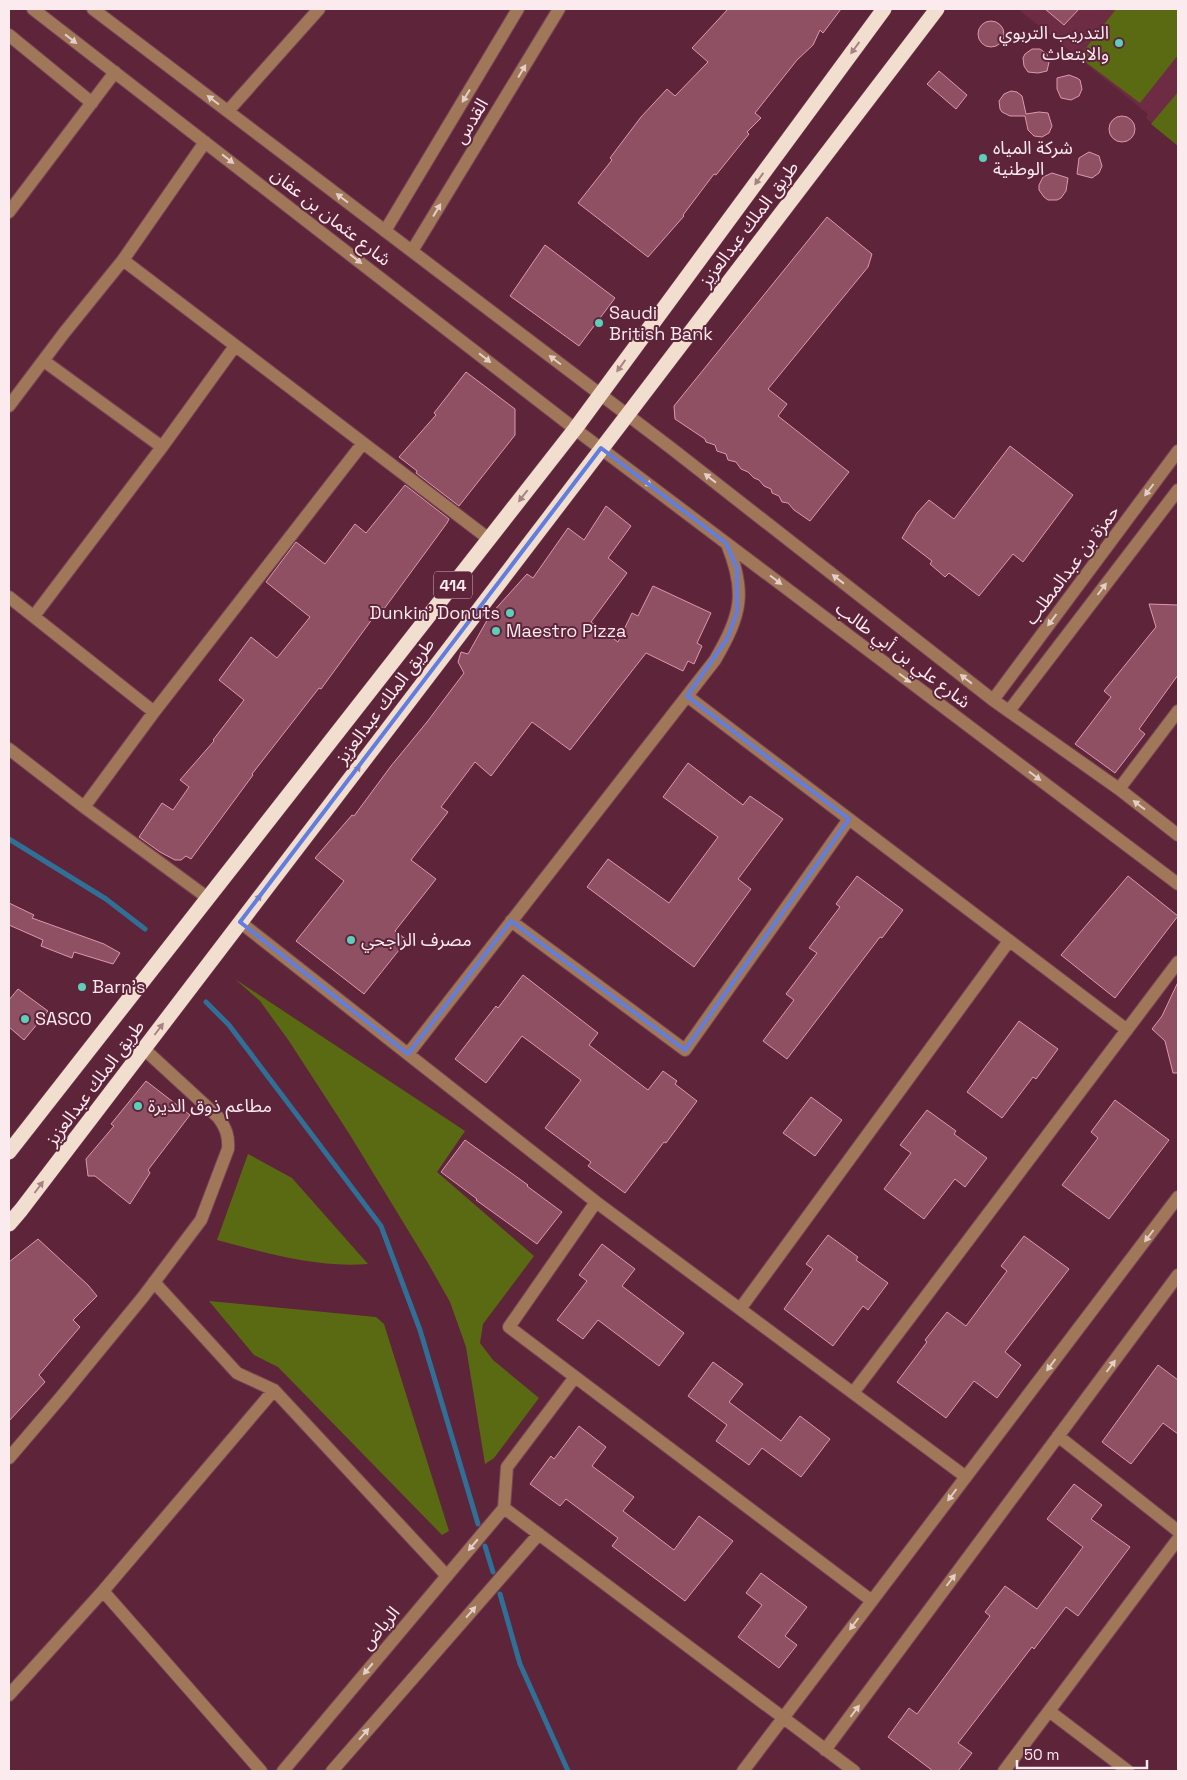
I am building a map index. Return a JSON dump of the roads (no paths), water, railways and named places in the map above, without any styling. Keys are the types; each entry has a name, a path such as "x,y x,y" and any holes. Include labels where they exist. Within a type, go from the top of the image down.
{"highway":[{"name":"طريق الملك عبدالعزيز","path":"9,1152 575,429 884,9"},
{"name":"طريق الملك عبدالعزيز","path":"9,1224 240,922 631,418 937,9"}],"street":[{"name":"شارع عثمان بن عفان","path":"33,9 604,451"},
{"name":"شارع عثمان بن عفان","path":"92,9 631,418"},
{"path":"228,111 319,9"},
{"name":"القدس","path":"385,231 518,9"},
{"name":"القدس","path":"412,251 559,9"},
{"path":"9,35 92,103"},
{"path":"9,212 115,72"},
{"path":"9,406 123,260 205,142"},
{"path":"123,260 489,539"},
{"path":"34,616 162,447 235,346"},
{"path":"44,361 162,447"},
{"name":"شارع علي بن أبي طالب","path":"631,418 993,700 1119,789 1178,834"},
{"path":"84,807 154,712 363,443"},
{"name":"شارع علي بن أبي طالب","path":"604,451 1178,884"},
{"name":"حمزة بن عبدالمطلب","path":"993,700 1178,451"},
{"path":"1009,711 1178,490"},
{"path":"408,1054 715,660 727,640 737,612 739,590 736,568 726,543"},
{"path":"9,597 154,712"},
{"path":"687,696 1126,1030"},
{"path":"1119,789 1178,711"},
{"path":"9,749 208,898"},
{"path":"511,921 685,1050 850,820"},
{"path":"240,922 596,1202 966,1477"},
{"path":"740,1309 1010,941"},
{"path":"853,1393 1178,962"},
{"path":"9,1458 154,1282 201,1220 228,1149 229,1137 218,1117 144,1049"},
{"path":"748,1768 783,1718 1178,1197"},
{"path":"596,1202 509,1327 872,1601"},
{"path":"826,1750 1178,1275"},
{"path":"154,1282 237,1372 274,1390 447,1576"},
{"path":"575,1377 507,1467 504,1508 854,1771"},
{"path":"9,1694 103,1591 274,1390"},
{"path":"1058,1436 1178,1531"},
{"name":"الرياض","path":"283,1771 504,1508"},
{"path":"332,1771 539,1534"},
{"path":"1004,1771 1178,1539"},
{"path":"103,1591 261,1771"},
{"path":"1049,1711 1128,1771"}],"waterway":[{"path":"9,839 106,899 145,929"},
{"path":"206,1002 229,1025 381,1226 420,1330 478,1524"},
{"path":"485,1546 493,1572"},
{"path":"500,1594 520,1664 568,1771"}],"place":[{"name":"التدريب التربوي والابتعاث","path":"1119,43"},
{"name":"شركة المياه الوطنية","path":"983,158"},
{"name":"Saudi British Bank","path":"599,323"},
{"name":"Dunkin' Donuts","path":"510,613"},
{"name":"Maestro Pizza","path":"496,631"},
{"name":"مصرف الراجحي","path":"351,940"},
{"name":"Barn's","path":"82,987"},
{"name":"SASCO","path":"25,1019"},
{"name":"مطاعم ذوق الديرة","path":"138,1106"}]}
